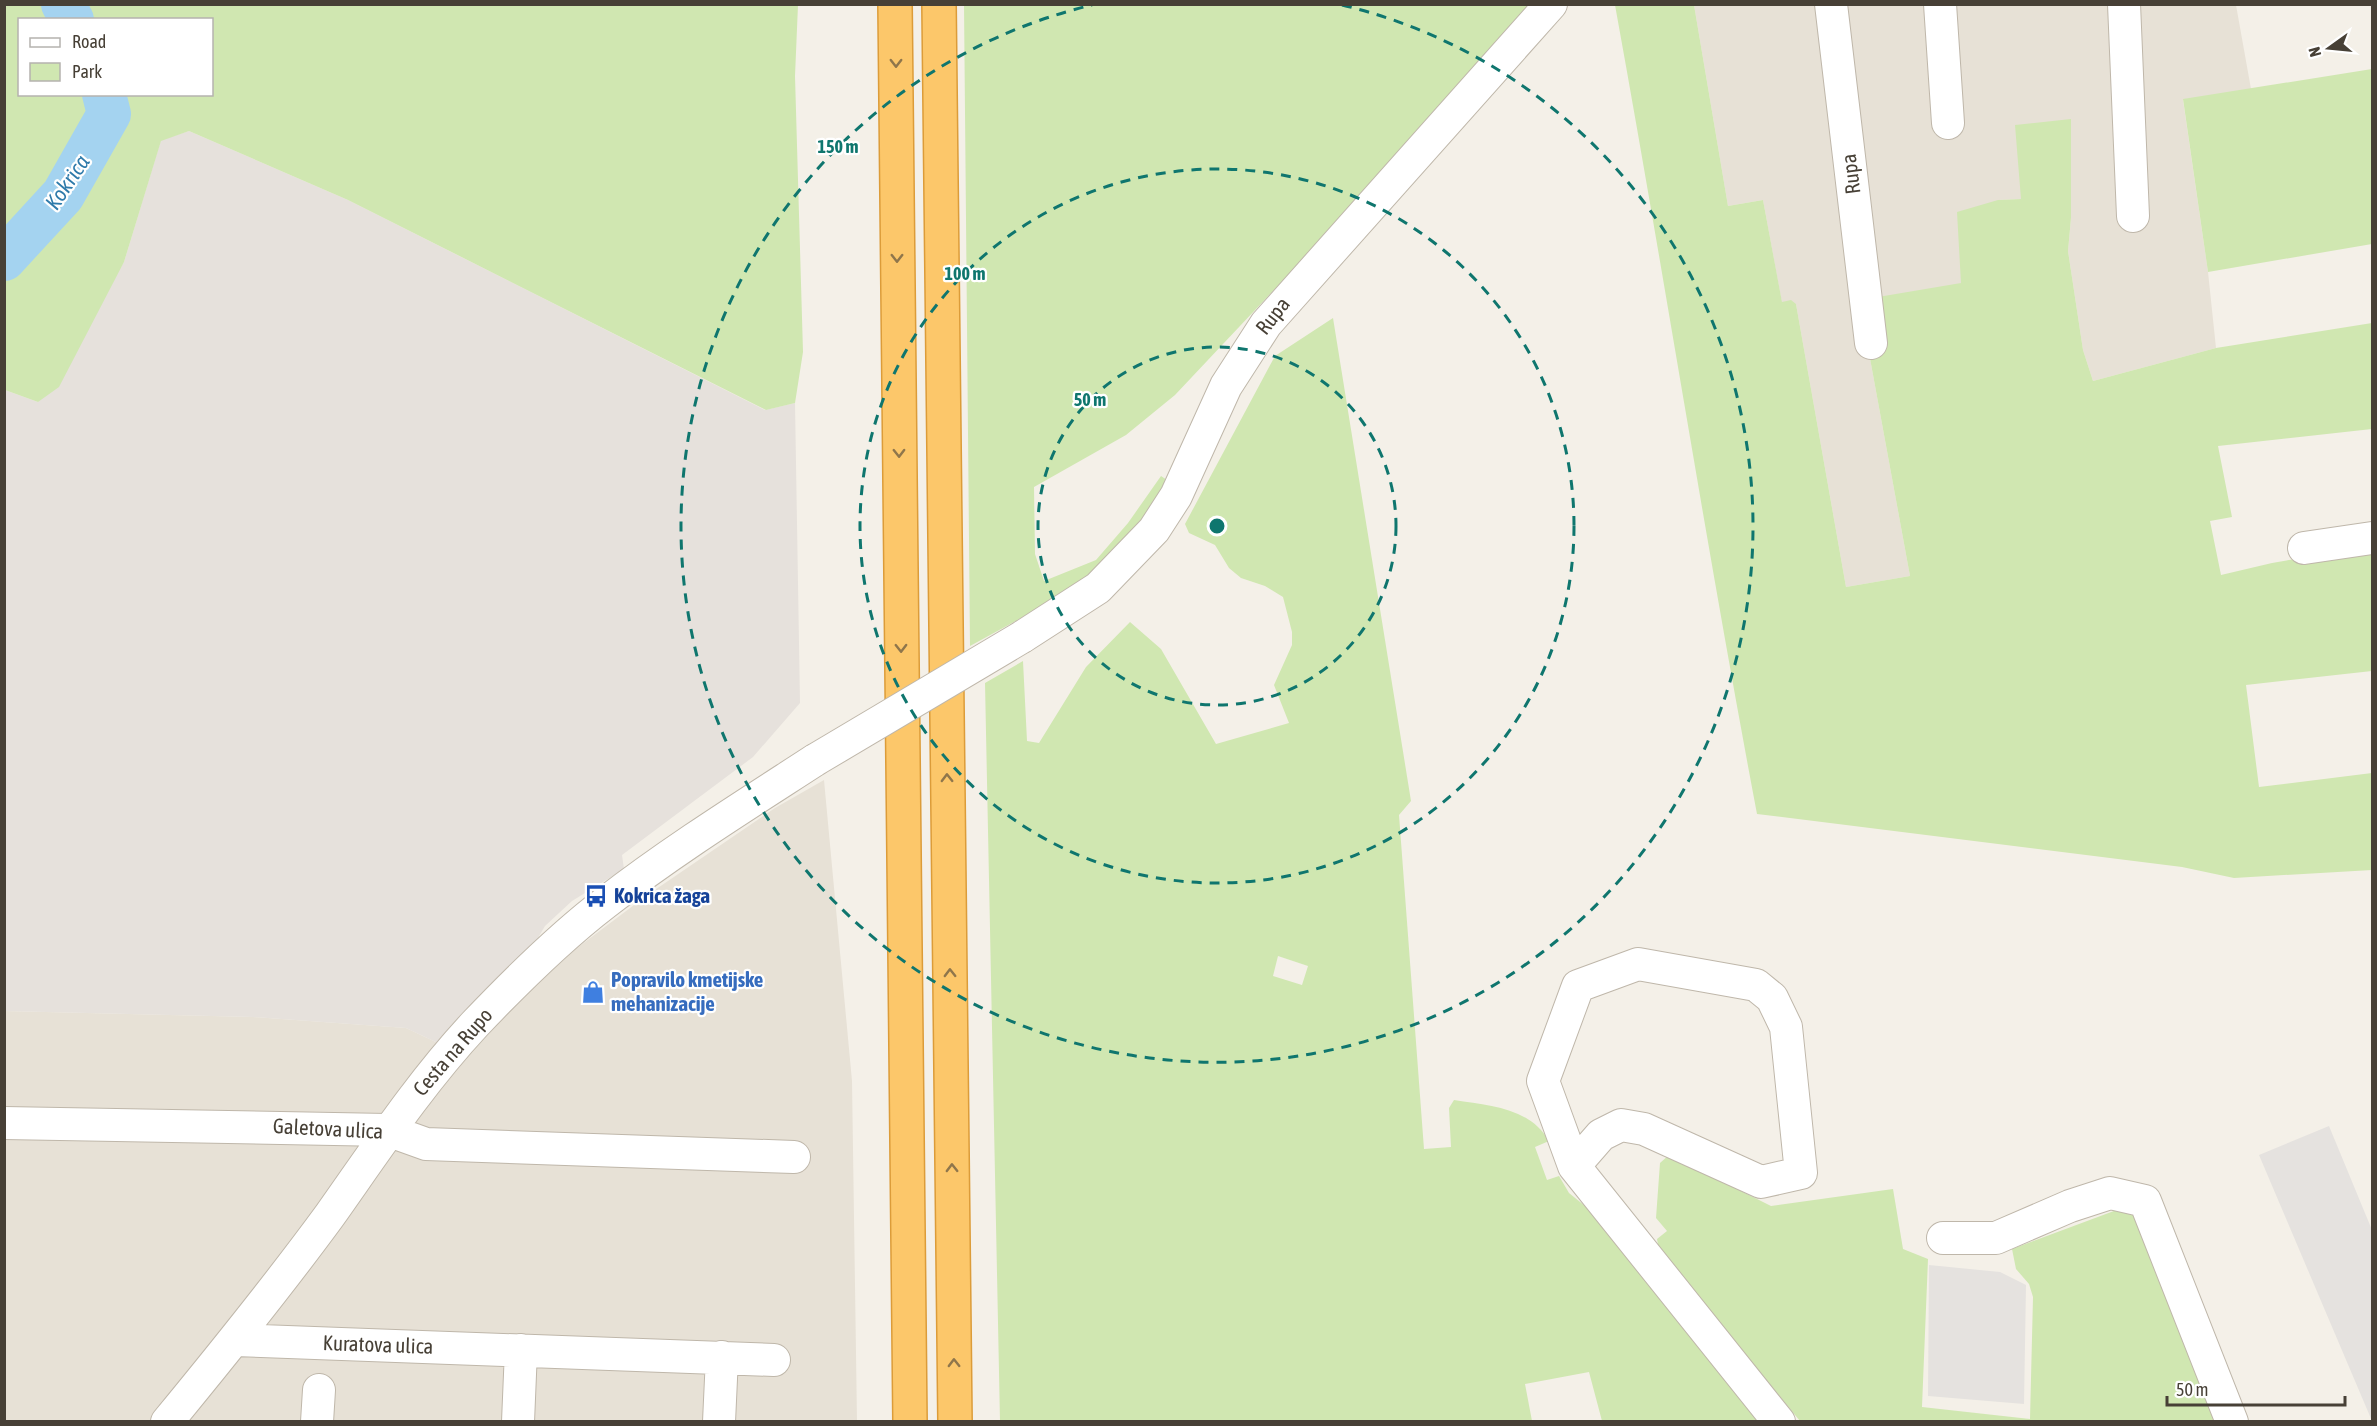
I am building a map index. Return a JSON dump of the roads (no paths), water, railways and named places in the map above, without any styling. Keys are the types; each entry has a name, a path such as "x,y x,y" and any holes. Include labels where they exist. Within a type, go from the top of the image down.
{"highway":[{"path":"895,4 910,1422"},
{"path":"939,4 955,1422"}],"street":[{"name":"Rupa","path":"815,760 1022,637 1098,588 1154,530 1176,496 1226,386 1266,324 1551,4"},
{"name":"Rupa","path":"1830,4 1872,343"},
{"path":"1940,4 1948,123"},
{"path":"2124,4 2133,216"},
{"path":"2304,548 2373,537"},
{"name":"Cesta na Rupo","path":"167,1422 235,1340 330,1215 387,1130 473,1027 517,981 603,904 670,855 815,760"},
{"path":"1574,1166 1601,1134 1620,1125 1644,1129 1761,1182 1801,1173 1786,1027 1772,998 1756,985 1638,964 1578,986 1543,1081 1574,1166 1779,1422"},
{"name":"Galetova ulica","path":"4,1123 387,1130 426,1144 794,1157"},
{"path":"1943,1238 1996,1238 2070,1206 2110,1193 2145,1201 2232,1422"},
{"name":"Kuratova ulica","path":"235,1340 774,1360"},
{"path":"518,1422 521,1350"},
{"path":"719,1422 722,1357"},
{"path":"317,1422 319,1389"}],"waterway":[{"name":"Kokrica","path":"63,4 71,18"},
{"name":"Kokrica","path":"4,259 63,195 109,114 104,96"}],"place":[{"name":"Kokrica žaga","path":"596,896"},
{"name":"Popravilo kmetijske mehanizacije","path":"593,992"}]}
